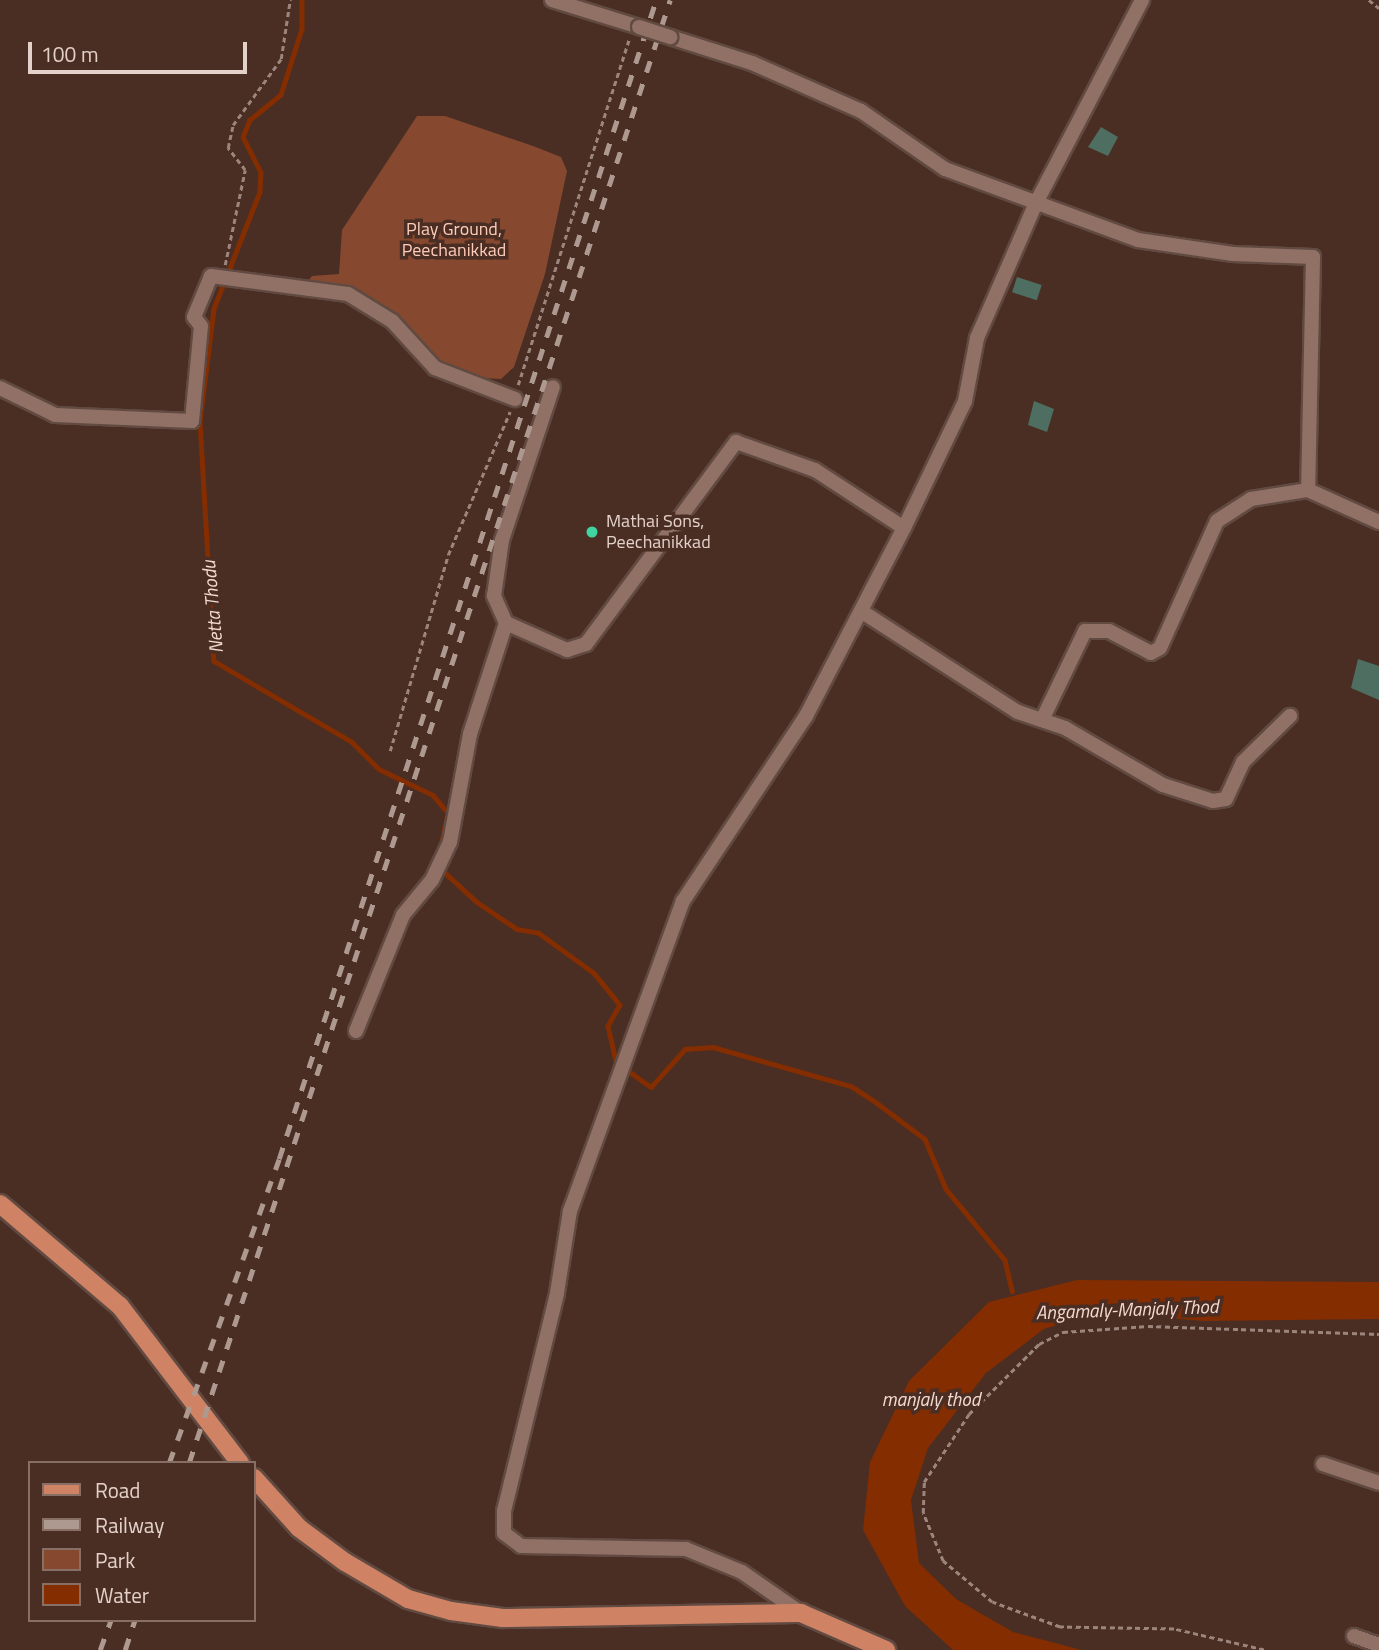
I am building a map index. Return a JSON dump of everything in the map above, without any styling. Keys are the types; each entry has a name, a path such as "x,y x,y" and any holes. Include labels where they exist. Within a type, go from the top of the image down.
{"main road":[{"path":"0,1204 120,1306 238,1461"},
{"path":"256,1480 299,1528 345,1562 408,1598 451,1611 503,1618 801,1613 886,1650"}],"street":[{"path":"552,0 752,63 861,111 944,169 1138,240 1233,254 1313,257 1308,490"},
{"path":"801,1613 742,1572 686,1549 535,1548 504,1533 570,1211 629,1059 683,901 806,716 904,528 965,401 976,338 1036,203 1142,0"},
{"path":"0,388 54,415 192,421 201,326 194,317 211,276 348,294 392,321 435,368 515,399"},
{"path":"356,1031 403,915 432,880 450,842 470,734 506,623 494,596 502,540 553,387"},
{"path":"506,623 567,650 586,643 736,442 815,470 904,528"},
{"path":"1042,720 1085,631 1109,631 1151,653 1160,648 1217,521 1251,499 1308,490 1379,522"},
{"path":"861,611 1018,712 1042,720 1163,785 1213,801 1226,799 1243,762 1290,716"},
{"path":"1322,1464 1379,1483"},
{"path":"1354,1636 1379,1645"}],"path":[{"path":"222,277 245,170 228,148 233,125 281,59 290,0"},
{"path":"1369,0 1379,8"},
{"path":"1264,1650 1174,1629 1060,1628 992,1602 943,1561 923,1513 924,1482 969,1414 1053,1335 1148,1326 1379,1334"}],"green space":[{"name":"Play Ground, Peechanikkad","path":"417,116 445,116 533,146 561,157 567,171 545,274 514,367 501,379 460,377 435,361 397,318 352,289 305,285 312,276 339,274 342,230"}],"water":[{"name":"manjaly thod","path":"1077,1280 1379,1282 1379,1319 1203,1321 1100,1312 1044,1329 986,1373 928,1448 911,1500 919,1563 956,1599 1013,1632 1082,1650 953,1650 905,1606 863,1530 870,1462 909,1381 989,1302"}],"building":[{"path":"1101,127 1118,137 1108,156 1088,147"},
{"path":"1017,277 1042,285 1037,300 1012,292"},
{"path":"1034,401 1054,409 1047,432 1028,425"},
{"path":"1358,659 1379,666 1379,700 1351,688"}],"waterway":[{"name":"Netta Thodu","path":"302,0 302,29 281,95 250,120 243,137 261,172 260,192 214,309 200,421 214,661 352,742 379,769 433,795 448,813 438,860"},
{"path":"441,869 477,902 517,929 539,933 594,973 620,1005 608,1026 616,1062 651,1087 685,1049 713,1047 851,1086 877,1103 925,1139 946,1189 1005,1260 1012,1291"}],"railway":[{"path":"170,1461 279,1159 656,0"},
{"path":"190,1461 670,0"},
{"path":"100,1650 110,1622"},
{"path":"125,1650 134,1622"}],"place":[{"name":"Mathai Sons, Peechanikkad","path":"592,532"}],"water label":[{"name":"Angamaly-Manjaly Thod","path":"1127,1309"}]}
